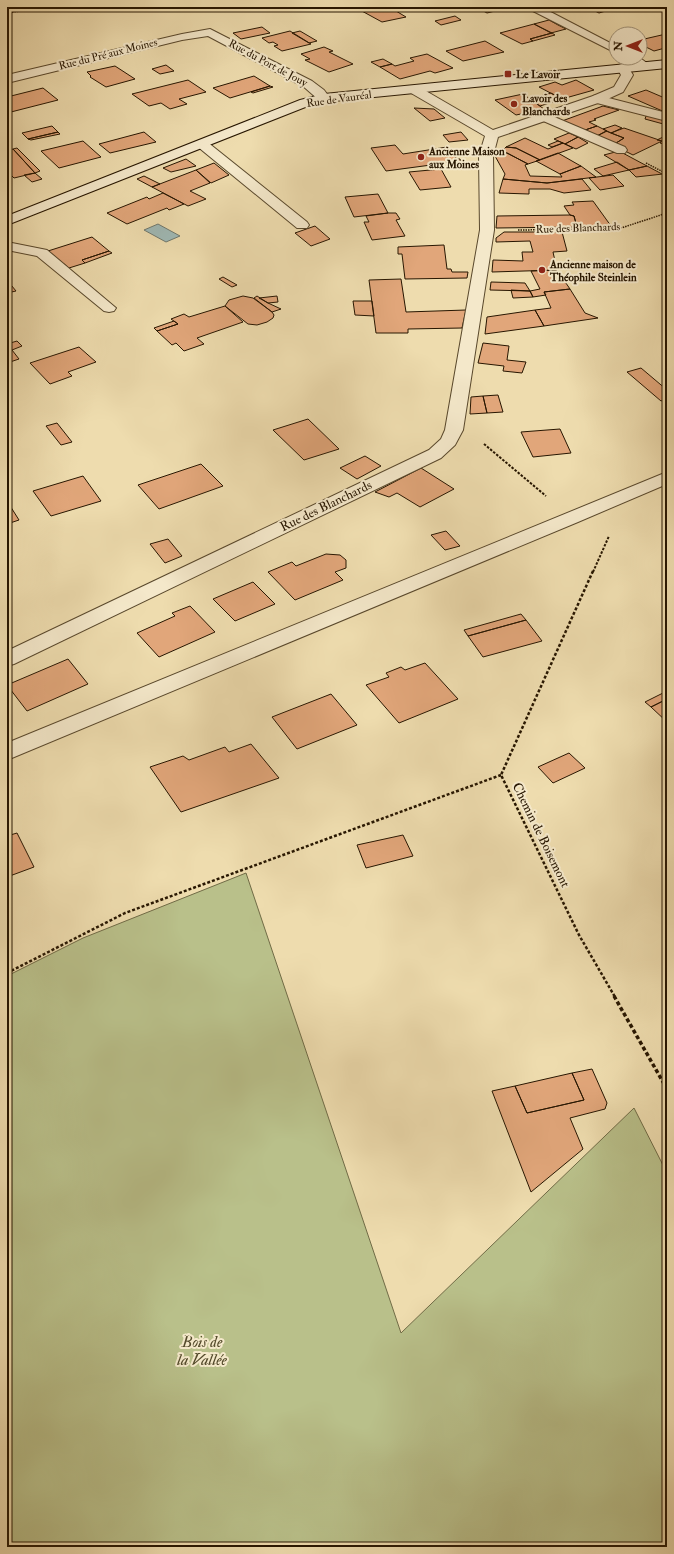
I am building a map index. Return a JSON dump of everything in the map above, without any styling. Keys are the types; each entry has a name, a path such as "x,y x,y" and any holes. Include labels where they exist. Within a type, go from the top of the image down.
{"street":[{"name":"Rue du Pré aux Moines","path":"7,79 182,36 210,32"},
{"name":"Rue du Port de Jouy","path":"210,32 308,84 324,98"},
{"name":"Rue de Vauréal","path":"648,66 667,64"},
{"name":"Rue de Vauréal","path":"7,221 304,103 324,98 645,66"},
{"path":"415,90 492,135 597,99 619,89 627,75 624,68"},
{"name":"Rue des Blanchards","path":"7,659 435,454 449,441 454,430 487,230 486,156 492,135"},
{"path":"7,752 572,518 667,477"}],"lane":[{"path":"533,7 608,46"},
{"path":"597,99 667,117"},
{"path":"545,117 621,150"},
{"path":"202,144 302,225"},
{"path":"7,246 42,253 109,308"}],"path":[{"path":"7,13 46,7"},
{"name":"Rue des Blanchards","path":"487,230 618,229 667,213"},
{"path":"479,440 572,518"},
{"name":"Chemin de Boisemont","path":"610,534 501,775 579,936 667,1089"},
{"path":"7,973 125,913 501,775"}],"green space":[{"name":"Bois de la Vallée","path":"246,873 401,1333 634,1108 667,1173 667,1547 7,1547 7,976 83,938"}],"water":[{"path":"158,224 180,236 166,242 144,230"}],"building":[{"path":"362,7 393,7 398,10 396,11 406,17 382,22 360,10 365,9"},
{"path":"476,7 511,7 487,13"},
{"path":"587,7 619,7 599,13"},
{"path":"455,16 461,20 441,25 435,21"},
{"path":"549,20 566,29 551,33 534,24"},
{"path":"534,24 552,33 530,39 533,41 522,44 500,33"},
{"path":"262,27 270,33 241,39 233,33"},
{"path":"290,31 311,44 282,51 274,46 278,45 273,42 269,43 262,38"},
{"path":"300,31 317,41 309,43 292,33"},
{"path":"552,33 555,35 533,41 530,39"},
{"path":"666,34 667,49 665,48 654,51 648,48 648,38"},
{"path":"485,41 504,52 463,61 446,51"},
{"path":"324,47 333,51 329,52 353,64 329,72 305,60 310,59 301,54"},
{"path":"427,54 453,68 435,73 430,71 400,79 380,67 392,64 395,66 414,61 410,58"},
{"path":"383,59 392,64 380,67 371,62"},
{"path":"166,65 174,71 160,74 152,69"},
{"path":"115,66 135,79 106,87 90,77 91,76 87,72"},
{"path":"254,76 270,86 230,98 213,88"},
{"path":"188,80 206,92 179,99 187,104 170,109 161,103 149,106 132,94"},
{"path":"576,80 594,90 562,99 539,87 555,82 562,85"},
{"path":"270,86 273,87 253,93 251,92"},
{"path":"43,88 58,100 7,113 7,97"},
{"path":"646,90 667,99 667,113 628,96"},
{"path":"551,93 562,99 540,106 530,99"},
{"path":"523,94 544,109 516,115 495,100"},
{"path":"603,106 619,110 589,122 597,126 582,131 562,121"},
{"path":"414,108 434,109 445,118 430,121"},
{"path":"646,116 667,119 667,125 645,119"},
{"path":"615,125 622,128 611,133 603,129"},
{"path":"52,126 58,132 28,139 22,133"},
{"path":"597,126 607,131 595,137 582,131"},
{"path":"624,128 662,141 633,155 613,145 624,138 611,133"},
{"path":"606,131 624,138 613,145 595,137"},
{"path":"58,132 60,134 31,140 28,139"},
{"path":"144,132 156,142 110,153 99,144"},
{"path":"461,132 468,140 449,142 443,135"},
{"path":"569,133 578,137 565,144 554,139"},
{"path":"667,135 667,145 660,143 662,141 657,140"},
{"path":"578,137 588,143 576,149 565,144"},
{"path":"525,138 548,149 563,143 573,148 540,160 516,148 506,147"},
{"path":"83,141 101,157 59,168 41,151"},
{"path":"558,141 563,143 552,147 548,145"},
{"path":"395,145 403,154 447,147 457,159 460,159 461,161 386,171 371,148"},
{"path":"506,147 516,148 540,160 528,164 507,153 501,152"},
{"path":"17,148 40,171 35,173 13,149"},
{"path":"13,149 35,173 14,178 7,171 7,151"},
{"path":"619,151 647,166 629,170 604,155"},
{"path":"501,152 507,153 528,164 525,165 530,176 562,177 560,174 581,166 596,177 547,183 503,179 505,174 495,156"},
{"path":"558,153 581,166 560,174 536,161"},
{"path":"186,159 196,166 171,172 163,168"},
{"path":"617,162 629,170 603,176 594,169"},
{"path":"214,163 229,175 211,183 196,170"},
{"path":"647,166 663,174 636,177 629,170"},
{"path":"441,169 451,187 420,190 409,172"},
{"path":"196,170 210,183 190,191 206,199 188,206 152,187"},
{"path":"35,173 42,179 32,182 24,175"},
{"path":"613,175 624,186 600,190 589,178"},
{"path":"144,176 160,184 152,187 137,179"},
{"path":"503,179 547,183 582,179 591,190 564,193 550,189 529,189 529,194 499,193"},
{"path":"163,193 184,204 169,210 167,208 127,224 107,213 147,197 149,199"},
{"path":"378,194 388,213 354,217 345,197"},
{"path":"593,201 611,226 577,227 574,216 570,215 564,206 574,205 572,202"},
{"path":"396,213 400,219 396,220 405,236 372,240 364,222 369,222 366,216"},
{"path":"497,216 574,216 577,227 496,228"},
{"path":"315,226 330,239 311,246 295,233"},
{"path":"504,232 562,232 567,251 553,252 557,270 492,272 493,260 523,261 522,252 533,252 530,241 496,242 496,238"},
{"path":"92,237 109,251 82,260 85,263 69,268 48,251"},
{"path":"444,245 447,269 451,269 452,272 468,272 467,278 405,279 402,254 398,254 398,247"},
{"path":"109,251 112,253 85,263 82,260"},
{"path":"557,270 570,289 544,292 546,295 533,297 530,291 540,289 531,271"},
{"path":"223,277 237,285 232,287 219,279"},
{"path":"401,279 406,312 466,310 462,328 408,329 408,333 376,333 369,280"},
{"path":"7,280 16,291 7,293"},
{"path":"491,282 525,283 530,291 490,290"},
{"path":"570,289 585,313 598,318 544,326 535,310 551,308 544,292"},
{"path":"511,290 530,291 533,297 513,298"},
{"path":"243,296 253,298 272,312 274,315 273,318 267,322 257,325 248,324 225,306 229,300"},
{"path":"257,296 281,309 272,312 254,298"},
{"path":"277,296 278,302 268,303 259,298"},
{"path":"353,301 372,301 374,316 355,315"},
{"path":"225,306 243,322 197,338 204,344 184,351 176,343 172,345 157,331 178,324 171,319 184,314 189,317"},
{"path":"535,310 544,326 485,334 487,317"},
{"path":"174,321 178,324 157,331 154,328"},
{"path":"17,341 22,346 12,350 19,359 10,362 7,358 7,344"},
{"path":"483,343 509,346 507,360 526,362 522,373 503,371 504,366 478,363"},
{"path":"79,347 96,362 68,372 72,376 50,384 30,363"},
{"path":"641,368 667,390 667,399 661,401 627,372"},
{"path":"498,395 503,412 487,413 483,396"},
{"path":"483,396 487,413 470,414 471,397"},
{"path":"308,419 339,449 304,460 273,430"},
{"path":"57,423 72,442 61,445 46,426"},
{"path":"560,429 571,453 533,457 521,432"},
{"path":"365,456 381,466 357,479 340,468"},
{"path":"201,464 223,486 159,509 138,485"},
{"path":"421,468 454,489 420,507 397,493 389,497 375,492"},
{"path":"83,476 101,501 51,516 33,491"},
{"path":"7,501 19,520 7,524"},
{"path":"446,531 460,546 445,550 431,535"},
{"path":"168,539 182,556 165,563 150,544"},
{"path":"326,554 340,555 346,560 346,568 335,572 343,580 295,600 268,572 292,562 296,566"},
{"path":"253,582 275,604 235,621 213,599"},
{"path":"190,606 215,632 159,657 137,633 175,616 172,613"},
{"path":"521,614 526,620 468,636 464,630"},
{"path":"526,620 542,641 483,657 468,636"},
{"path":"68,659 88,684 27,711 7,685"},
{"path":"425,663 458,699 399,723 366,685 389,677 386,673 401,667 405,670"},
{"path":"667,691 667,699 651,707 645,702"},
{"path":"331,694 357,725 297,749 272,717"},
{"path":"667,699 667,722 651,707"},
{"path":"251,744 279,778 181,812 150,767 183,756 189,760 225,747 229,752"},
{"path":"569,753 585,768 553,783 538,767"},
{"path":"17,833 34,867 7,877 7,836"},
{"path":"403,835 413,856 366,868 357,845"},
{"path":"592,1069 607,1103 605,1109 570,1118 583,1149 531,1192 492,1091 515,1086 527,1113 584,1100 572,1073"},
{"path":"572,1073 584,1100 527,1113 515,1086"}],"place":[{"name":"Le Lavoir","path":"508,74"},
{"name":"Lavoir des Blanchards","path":"514,104"},
{"name":"Ancienne Maison aux Moines","path":"421,157"},
{"name":"Ancienne maison de Théophile Steinlein","path":"542,270"}]}
